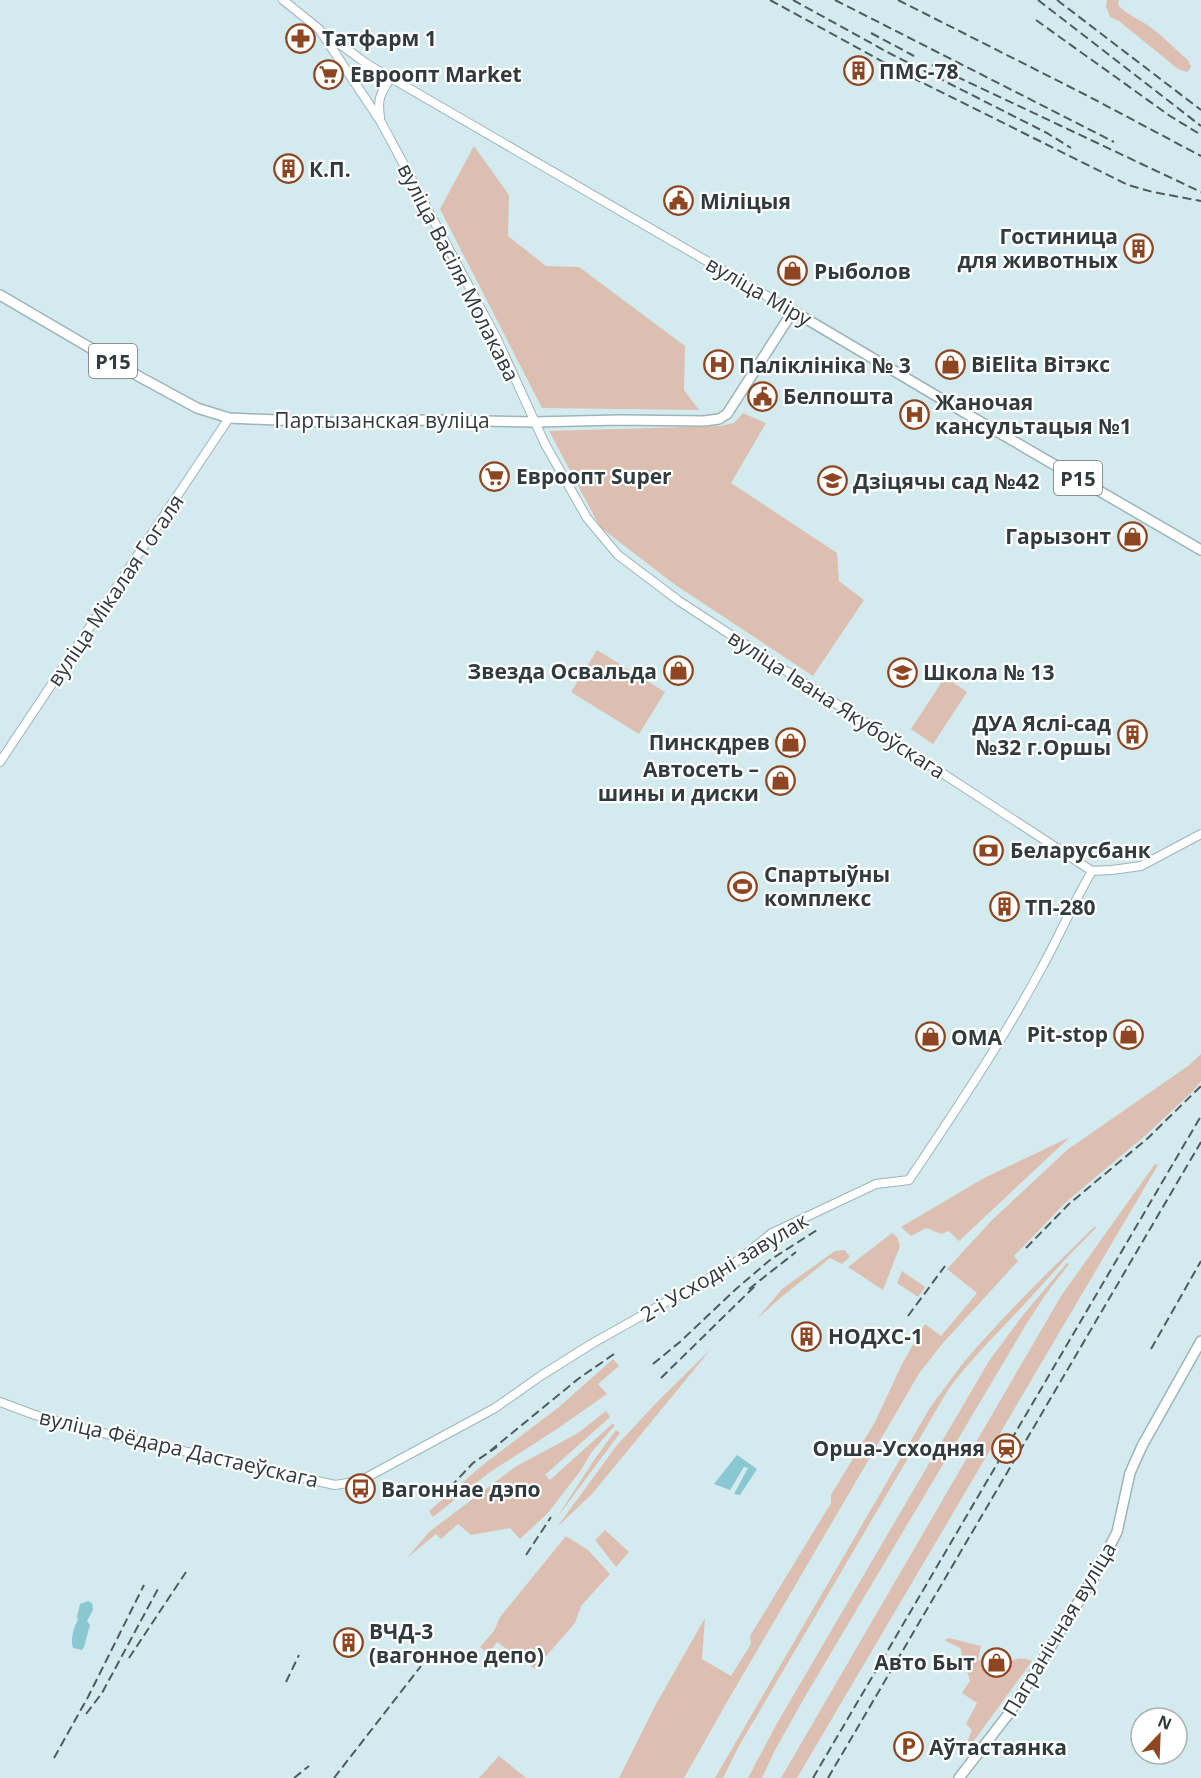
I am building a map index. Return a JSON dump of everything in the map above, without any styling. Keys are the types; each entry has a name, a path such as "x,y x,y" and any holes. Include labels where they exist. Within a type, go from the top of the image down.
{"main road":[{"name":"Р15","path":"0,295 197,408 229,418"},
{"name":"Р15","path":"534,422 719,419 727,414 793,311"},
{"name":"вуліца Міру","path":"793,311 955,408 1201,550"},
{"name":"Партызанская вуліца","path":"229,418 346,423 425,420 534,422"},
{"name":"Пагранічная вуліца","path":"958,1778 1011,1712 1094,1577 1117,1532 1130,1473 1142,1446 1201,1341"}],"street":[{"name":"вуліца Васіля Молакава","path":"283,0 319,29 381,123 496,339 534,422"},
{"name":"вуліца Міру","path":"319,29 367,64 793,311"},
{"path":"356,83 367,64"},
{"name":"вуліца Васіля Молакава","path":"381,123 378,101 391,77"},
{"name":"вуліца Мікалая Гогаля","path":"0,762 229,418"},
{"name":"вуліца Івана Якубоўскага","path":"534,422 587,518 618,555 679,601 1092,871"},
{"path":"1092,871 1141,866 1201,834"},
{"name":"2-і Усходні завулак","path":"360,1481 495,1408 593,1343 732,1265 772,1233 876,1184 909,1180 948,1123 1008,1026 1041,969 1092,871"},
{"name":"вуліца Фёдара Дастаеўскага","path":"0,1402 35,1415 94,1431 302,1478 335,1485 360,1481"}],"shaded area":[{"path":"1107,0 1119,0 1118,5 1122,9 1166,40 1188,60 1191,67 1187,72 1178,69 1119,21 1110,17 1106,6"},
{"path":"474,146 509,195 508,236 546,266 579,267 685,346 684,390 699,410 542,408 440,209"},
{"path":"743,413 766,423 731,483 837,553 839,581 864,600 813,676 674,584 600,527 549,431 720,426 734,423"},
{"path":"597,650 665,692 639,734 571,692"},
{"path":"945,677 967,692 933,744 911,729"},
{"path":"1201,1054 1201,1081 1194,1090 1147,1134 1066,1202 1014,1256 1018,1261 943,1343 920,1372 684,1778 619,1778 655,1706 705,1618 702,1659 731,1676 751,1644 750,1636 831,1503 831,1495 875,1422 902,1364 925,1324 941,1336 977,1293 947,1269 991,1221 1067,1150 1188,1066"},
{"path":"1070,1137 959,1241 949,1231 941,1234 926,1228 911,1236 901,1227 984,1178"},
{"path":"1155,1164 1158,1165 797,1778 781,1778 1061,1296"},
{"path":"1095,1226 1096,1228 982,1349 948,1390 739,1746 723,1778 715,1778 931,1406 964,1362 995,1327"},
{"path":"892,1233 897,1237 900,1246 883,1290 848,1267"},
{"path":"845,1250 850,1257 842,1264 830,1258 757,1319 782,1289 835,1251"},
{"path":"1067,1263 1069,1264 1027,1323 806,1695 762,1778 748,1778 776,1725 989,1361 1023,1315"},
{"path":"902,1271 925,1287 918,1297 897,1283"},
{"path":"711,1349 592,1494 557,1527 617,1445"},
{"path":"613,1359 619,1366 598,1384 607,1394 490,1472 433,1517 429,1511 484,1464 559,1407"},
{"path":"606,1411 610,1417 545,1475 550,1480 612,1424 615,1425 591,1453 548,1513 520,1539 510,1528 471,1535 458,1524 441,1539 436,1534 407,1558 429,1532 515,1467 578,1433"},
{"path":"616,1430 620,1433 556,1519 594,1460"},
{"path":"605,1530 629,1552 616,1567 595,1540"},
{"path":"566,1536 588,1550 610,1574 581,1606 575,1623 535,1669 497,1642 488,1654 480,1647 494,1631 500,1617"},
{"path":"949,1638 981,1646 978,1660 992,1662 1002,1668 1016,1659 1032,1661 968,1749 966,1745 972,1730 966,1724 977,1703 962,1693 970,1681 960,1648 944,1640"},
{"path":"499,1756 526,1778 479,1778"}],"water":[{"path":"737,1455 757,1469 740,1495 734,1494 748,1468 744,1467 730,1490 714,1484"},
{"path":"88,1601 92,1603 93,1610 87,1621 90,1625 82,1650 73,1648 72,1637 78,1620 80,1604"}],"railway":[{"path":"770,0 909,76 1128,185 1201,201"},
{"path":"793,0 889,53 1047,133 1071,148"},
{"path":"835,0 1114,142"},
{"path":"898,0 1201,156"},
{"path":"1038,0 1201,126"},
{"path":"1057,0 1201,110"},
{"path":"1036,20 1170,116 1198,133"},
{"path":"871,33 914,56"},
{"path":"932,65 1201,192"},
{"path":"1026,1248 1069,1204 1148,1138 1201,1086"},
{"path":"813,1778 1201,1116"},
{"path":"828,1778 1201,1142"},
{"path":"653,1364 770,1260 817,1230"},
{"path":"749,1289 796,1252"},
{"path":"1151,1349 1201,1261"},
{"path":"908,1316 945,1266"},
{"path":"661,1378 757,1284"},
{"path":"490,1451 578,1379 614,1354"},
{"path":"441,1497 473,1463 497,1447"},
{"path":"526,1555 551,1517"},
{"path":"129,1658 186,1572"},
{"path":"54,1758 88,1697 144,1585"},
{"path":"86,1714 102,1693 159,1587"},
{"path":"286,1682 299,1655"},
{"path":"334,1778 421,1666"},
{"path":"294,1778 309,1766"}],"place":[{"name":"Татфарм 1","path":"301,38"},
{"name":"ПМС-78","path":"858,71"},
{"name":"Евроопт Market","path":"329,74"},
{"name":"К.П.","path":"288,169"},
{"name":"Міліцыя","path":"679,201"},
{"name":"Гостиница для животных","path":"1139,248"},
{"name":"Рыболов","path":"793,271"},
{"name":"ВiElita Вітэкс","path":"950,364"},
{"name":"Паліклініка № 3","path":"718,365"},
{"name":"Белпошта","path":"762,396"},
{"name":"Жаночая кансультацыя №1","path":"914,414"},
{"name":"Евроопт Super","path":"495,476"},
{"name":"Дзіцячы сад №42","path":"832,481"},
{"name":"Гарызонт","path":"1132,536"},
{"name":"Звезда Освальда","path":"678,671"},
{"name":"Школа № 13","path":"902,672"},
{"name":"ДУА Яслі-сад №32 г.Оршы","path":"1132,735"},
{"name":"Пинскдрев","path":"791,742"},
{"name":"Автосеть – шины и диски","path":"780,781"},
{"name":"Беларусбанк","path":"989,850"},
{"name":"Спартыўны комплекс","path":"743,886"},
{"name":"ТП-280","path":"1004,907"},
{"name":"Pit-stop","path":"1129,1034"},
{"name":"ОМА","path":"930,1037"},
{"name":"НОДХС-1","path":"807,1336"},
{"name":"Орша-Усходняя","path":"1006,1448"},
{"name":"Вагоннае дэпо","path":"360,1489"},
{"name":"ВЧД-3 (вагонное депо)","path":"348,1643"},
{"name":"Авто Быт","path":"996,1662"},
{"name":"Аўтастаянка","path":"908,1747"}]}
